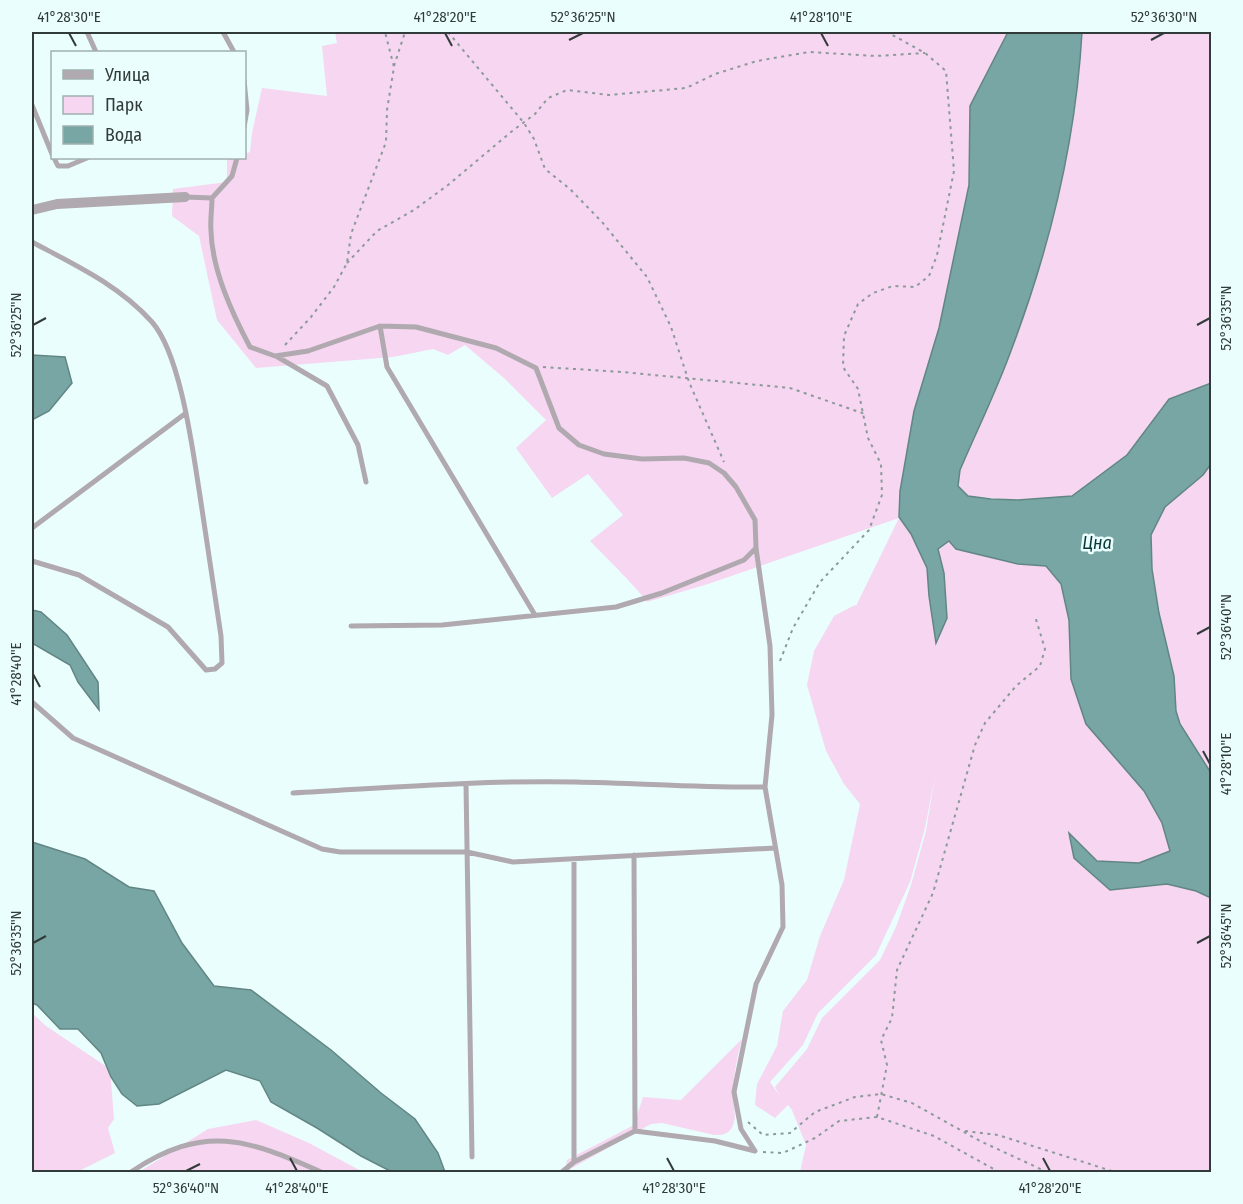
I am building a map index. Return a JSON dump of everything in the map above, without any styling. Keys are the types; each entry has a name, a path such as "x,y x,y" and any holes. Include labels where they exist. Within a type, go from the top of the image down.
{"street":[{"path":"32,210 57,204 185,197"}],"lane":[{"path":"87,32 96,51"},
{"path":"223,32 233,51"},
{"path":"246,100 246,116"},
{"path":"32,105 51,151"},
{"path":"54,159 58,166 63,167 84,159"},
{"path":"237,159 232,176 212,198 210,232 215,258 231,310 250,347 275,356 327,386 358,445 366,482"},
{"path":"185,197 212,198"},
{"path":"32,242 92,273 115,288 153,323 167,349 186,413 224,658 219,667 206,670 168,627 79,575 32,561"},
{"path":"275,356 308,351 380,326 416,327 496,348 536,368 559,429 579,445 604,454 642,459 684,458 709,463 724,473 736,487 754,520 770,646 772,715 765,787 782,885 783,927 756,984 734,1092 741,1129 755,1151"},
{"path":"380,326 387,368 535,615"},
{"path":"32,528 186,413"},
{"path":"351,626 442,625 616,607 662,593 744,560 756,548"},
{"path":"32,702 73,738 322,849 340,852 467,852 513,862 775,848"},
{"path":"293,793 466,784 573,782 712,788 765,787"},
{"path":"466,784 472,1157"},
{"path":"634,855 635,1131"},
{"path":"574,859 574,1162"},
{"path":"562,1173 574,1162 635,1131 715,1141 755,1151"},
{"path":"132,1173 147,1162 187,1144 228,1140 277,1152 321,1173"}],"path":[{"path":"385,32 394,67"},
{"path":"347,262 351,234 386,142 387,110 394,67 405,32"},
{"path":"448,32 524,123 534,139 545,169 570,189 602,222 646,277 671,327 688,379 726,466"},
{"path":"780,662 793,628 820,582 869,530 882,495 881,464 868,438 865,414 858,389 843,367 844,336 858,304 873,293 893,286 915,287 929,276 937,255 954,171 946,71 925,53 888,32"},
{"path":"275,356 334,287 347,262 377,231 414,210 448,185 536,114 548,98 567,90 609,95 686,88 715,74 809,52 876,56 925,53"},
{"path":"536,368 591,370 790,388 865,414"},
{"path":"877,1117 888,1065 881,1040 892,1018 897,970 933,893 975,745 985,723 1016,686 1040,666 1046,649 1035,616"},
{"path":"738,1113 763,1135 790,1133 815,1112 855,1097 881,1094 912,1103 962,1131 1047,1173"},
{"path":"755,1151 783,1153 815,1138 839,1121 877,1117 934,1136 999,1173"},
{"path":"962,1131 998,1135 1115,1173"}],"green space":[{"path":"335,32 1008,32 970,106 969,185 939,328 914,411 900,491 899,517 911,534 927,568 936,641 944,573 938,549 949,541 1018,564 1046,566 1060,584 1069,620 1071,679 1086,724 1144,791 1162,823 1170,851 1139,863 1097,861 1069,834 1074,858 1110,890 1167,884 1196,891 1211,898 1211,1172 800,1172 806,1145 792,1110 788,1105 775,1118 755,1105 757,1084 777,1046 783,1011 807,980 820,936 844,880 860,804 844,784 826,751 807,685 814,651 834,616 856,606 899,518 708,584 647,602 590,541 623,515 588,474 552,498 516,448 546,420 504,378 465,345 448,355 433,349 393,357 256,368 217,320 199,236 172,216 173,189 227,182 227,159 246,159 246,154 250,152 262,88 327,96 322,46 337,43","holes":["935,776 926,831 896,927 880,960 822,1018 807,1049 775,1087 779,1095 770,1082 803,1045 818,1013 876,955 910,882 925,828"]},
{"path":"1082,32 1211,32 1211,383 1169,399 1127,455 1072,496 1018,500 968,496 958,486 960,470 1000,379 1026,310 1059,192 1074,112"},
{"path":"1211,464 1211,773 1179,721 1152,569 1151,535 1165,507 1203,475"},
{"path":"32,1013 46,1026 110,1069 114,1119 108,1128 115,1153 77,1172 32,1172"},
{"path":"742,1039 734,1080 735,1114 733,1126 728,1132 714,1135 662,1123 651,1124 565,1172 567,1160 634,1125 643,1097 681,1100"},
{"path":"256,1120 309,1143 363,1172 139,1172 208,1129"}],"water":[{"name":"Цна","path":"1008,32 1082,32 1079,72 1059,192 1038,271 1006,364 960,470 958,486 968,496 991,499 1018,500 1072,496 1127,455 1169,399 1211,383 1211,464 1203,475 1165,507 1151,535 1152,569 1159,613 1174,676 1176,711 1180,724 1211,773 1211,898 1196,891 1167,884 1110,890 1074,858 1069,833 1097,861 1139,863 1170,851 1162,823 1144,791 1086,724 1071,679 1069,620 1061,584 1046,566 1018,564 956,549 949,541 938,549 944,573 947,618 936,643 927,568 911,534 899,517 900,491 914,411 939,328 969,185 970,106"},
{"path":"32,355 65,357 72,383 49,411 32,420"},
{"path":"32,610 41,612 67,635 98,682 99,710 78,682 70,665 32,643"},
{"path":"32,842 85,859 129,887 154,891 182,943 214,986 251,990 331,1050 415,1119 438,1153 445,1172 392,1172 271,1102 260,1081 226,1070 159,1104 137,1106 122,1094 111,1077 101,1053 78,1029 60,1029 37,1005 32,1003"}]}
